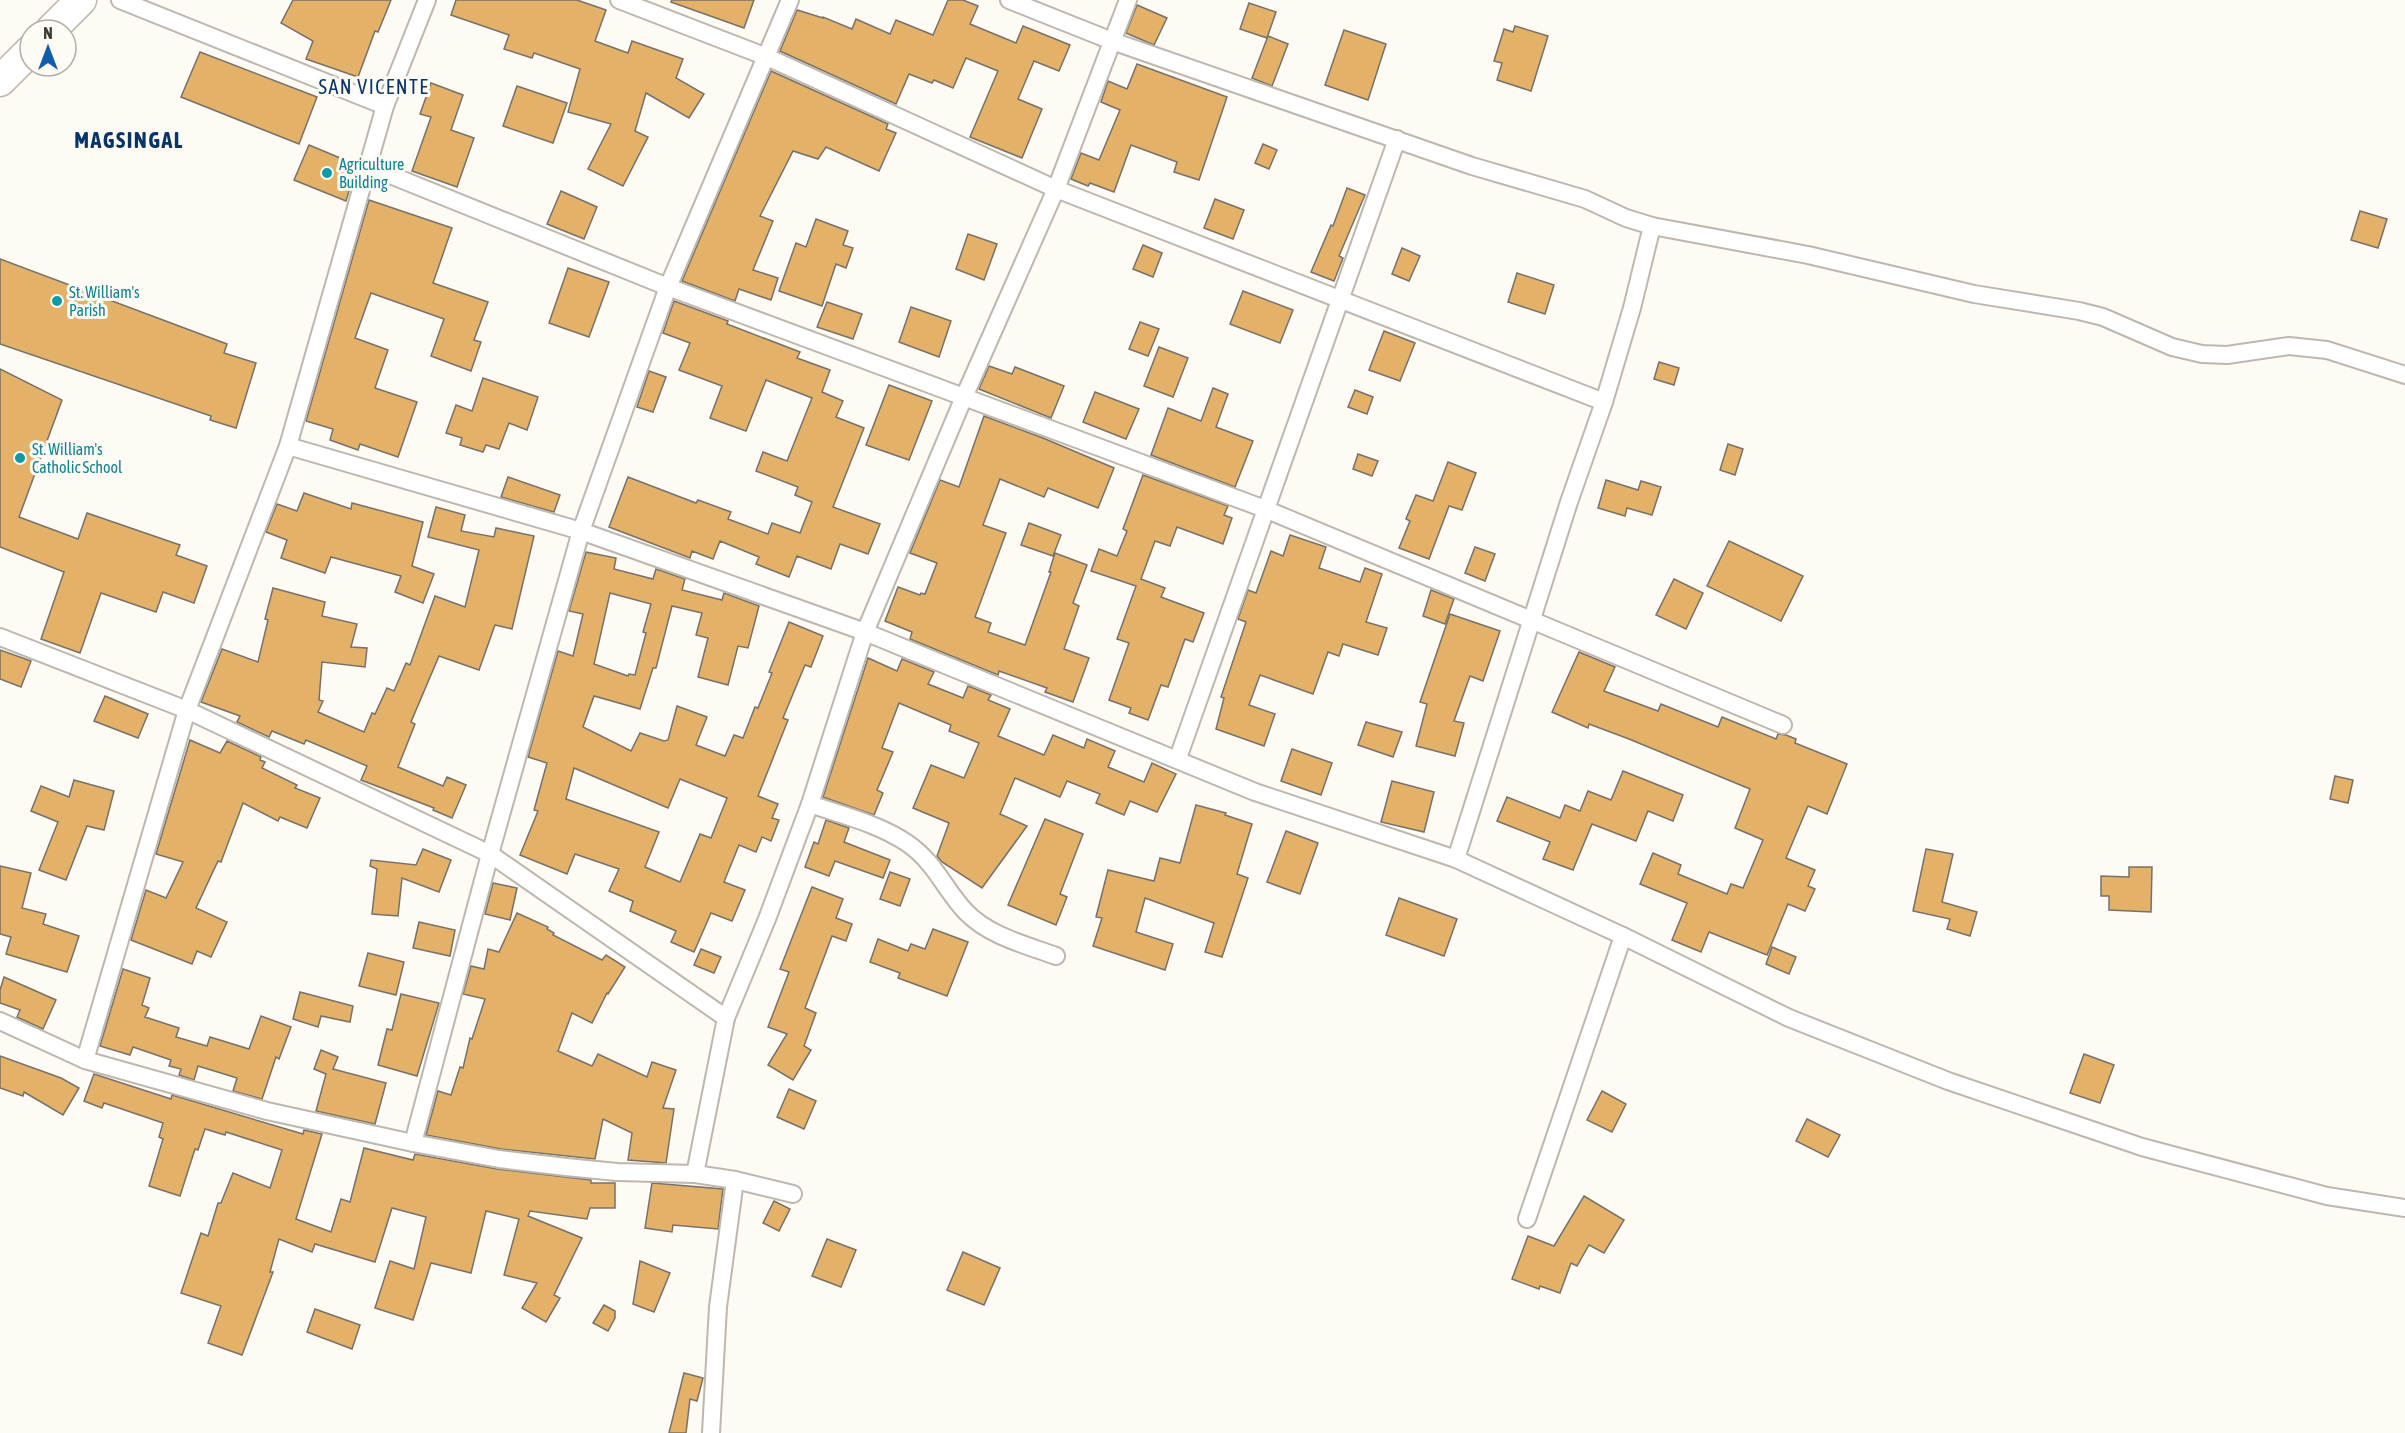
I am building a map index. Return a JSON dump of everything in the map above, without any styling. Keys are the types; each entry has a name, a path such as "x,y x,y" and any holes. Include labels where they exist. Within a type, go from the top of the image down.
{"highway":[{"path":"63,18 81,0"},
{"path":"0,81 18,63"}],"street":[{"path":"120,0 385,106"},
{"path":"85,1060 187,710 288,446 385,106 427,0"},
{"path":"619,0 766,57 1056,189 1604,402"},
{"path":"412,1143 581,531 668,287 790,0"},
{"path":"1009,0 1112,42 1472,166 1585,199 1626,218 1653,226 1808,255 1974,294 2079,311 2103,317 2172,346 2202,354 2227,355 2289,346 2327,350 2405,375"},
{"path":"695,1174 726,1018 810,804 865,632 964,397 1056,189 1128,0"},
{"path":"1178,758 1397,139"},
{"path":"368,166 668,287 1265,509 1784,725"},
{"path":"1456,859 1569,502 1604,402 1653,226"},
{"path":"288,446 581,531 865,632 1178,758 1255,792 1456,859 1623,936 1789,1018 1948,1081 2142,1147 2327,1196 2405,1208"},
{"path":"0,637 187,710 490,854 726,1018"},
{"path":"810,804 880,829 906,842 921,854 940,875 966,912 977,921 1012,940 1056,956"},
{"path":"1527,1219 1623,936"},
{"path":"0,1021 85,1060 267,1111 412,1143 499,1159 555,1166 617,1172 695,1174 735,1180 793,1194"},
{"path":"711,1433 718,1307 735,1180"}],"building":[{"path":"293,0 391,0 378,32 375,31 358,77 306,59 313,41 281,23"},
{"path":"456,0 577,0 606,10 595,41 628,53 632,41 683,59 676,78 704,94 689,118 646,93 635,131 648,137 623,186 588,169 611,124 568,112 580,69 534,53 532,58 504,49 509,35 451,15"},
{"path":"672,0 754,0 744,28 671,2"},
{"path":"948,0 963,0 978,6 970,24 1016,43 1023,26 1070,45 1059,71 1034,61 1018,99 1042,109 1022,158 970,137 998,71 966,58 953,88 934,80 932,83 909,74 896,104 780,51 797,10 823,17 852,29 856,19 890,34 896,20 933,35"},
{"path":"1249,3 1276,12 1267,38 1240,29"},
{"path":"1137,5 1167,18 1154,45 1126,33"},
{"path":"1515,26 1548,36 1531,91 1497,80 1502,63 1494,61 1504,29 1513,32"},
{"path":"1344,30 1386,44 1368,100 1325,85"},
{"path":"1268,36 1288,44 1272,86 1252,78"},
{"path":"200,52 317,97 299,144 181,97"},
{"path":"1137,64 1227,97 1199,180 1174,172 1177,162 1131,145 1114,192 1071,179 1081,153 1099,160 1120,110 1101,102 1108,81 1127,89"},
{"path":"771,71 888,124 886,129 896,133 879,171 826,147 818,159 793,151 760,216 773,221 753,270 778,278 771,300 739,289 735,301 682,281"},
{"path":"431,83 463,95 451,130 474,138 457,187 412,171 431,117 420,114"},
{"path":"517,86 567,103 553,143 503,126"},
{"path":"1263,144 1277,150 1269,169 1255,163"},
{"name":"Agriculture Building","path":"309,145 357,165 346,201 294,180"},
{"path":"1347,188 1365,195 1339,256 1343,258 1334,281 1311,272 1331,225 1333,226"},
{"path":"561,191 597,207 584,239 547,224"},
{"path":"1215,199 1244,210 1233,239 1204,228"},
{"path":"369,200 452,228 433,283 488,302 474,340 481,342 471,371 431,356 444,319 371,293 355,338 388,350 375,388 417,402 398,457 360,444 358,450 330,440 333,429 306,421"},
{"path":"2360,211 2387,219 2378,248 2351,240"},
{"path":"816,219 848,231 843,245 853,248 846,268 836,264 822,306 779,291 796,243 806,247"},
{"path":"968,234 997,244 984,280 956,269"},
{"path":"1143,245 1162,253 1153,277 1133,269"},
{"path":"1402,248 1420,256 1409,281 1392,274"},
{"name":"St. William's Parish","path":"0,259 227,344 224,353 256,363 236,428 210,420 211,416 0,344"},
{"path":"568,268 609,282 589,337 549,323"},
{"path":"1517,273 1554,285 1545,314 1508,302"},
{"path":"1243,291 1293,310 1280,343 1230,324"},
{"path":"674,301 800,352 797,358 830,370 822,392 843,401 836,417 864,428 833,507 880,524 868,554 840,544 831,569 797,556 789,577 756,564 759,557 720,541 713,559 692,551 690,558 609,527 628,477 696,503 698,500 731,512 728,519 768,534 772,523 800,533 812,502 795,495 798,487 756,471 763,452 787,461 812,398 766,380 746,431 710,418 722,386 679,370 690,343 663,333"},
{"path":"827,302 862,314 853,339 817,327"},
{"path":"911,307 951,321 939,357 899,342"},
{"path":"1140,322 1159,329 1148,356 1129,349"},
{"path":"1384,331 1415,343 1400,381 1369,370"},
{"path":"1159,347 1188,358 1173,397 1144,386"},
{"path":"1659,362 1679,368 1674,385 1654,379"},
{"path":"989,366 1012,374 1015,367 1064,386 1051,418 979,389"},
{"path":"0,369 62,400 19,517 78,539 87,513 180,545 176,555 207,566 194,603 163,592 156,612 101,593 80,653 41,639 64,572 0,547"},
{"path":"649,371 666,377 653,412 637,407"},
{"path":"483,378 538,397 527,430 509,423 499,449 486,445 483,452 460,445 462,438 446,433 456,405 472,411"},
{"path":"889,385 932,401 909,460 866,445"},
{"path":"1213,388 1228,394 1216,427 1253,441 1235,487 1151,455 1168,408 1201,421"},
{"path":"1355,390 1373,397 1367,414 1348,407"},
{"path":"1095,392 1139,409 1126,439 1083,422"},
{"path":"984,416 1114,468 1098,508 1048,488 1044,497 1000,479 983,525 1006,533 975,617 991,623 988,632 1025,645 1051,572 1049,572 1055,553 1087,565 1073,603 1079,606 1064,649 1089,658 1073,702 1045,692 1047,688 999,671 998,675 910,639 912,632 885,621 898,587 920,595 925,594 937,563 910,553 940,480 959,487"},
{"path":"1728,444 1743,449 1735,475 1720,470"},
{"path":"1358,454 1378,461 1372,476 1353,469"},
{"path":"1448,462 1476,473 1462,510 1449,506 1429,559 1399,548 1410,521 1406,519 1416,495 1433,501"},
{"path":"1143,475 1228,506 1224,515 1232,518 1223,544 1177,527 1170,546 1155,541 1141,579 1165,588 1161,597 1204,613 1193,642 1185,639 1168,687 1161,685 1148,720 1129,713 1131,708 1109,700 1129,643 1117,639 1136,586 1091,571 1099,549 1117,556 1127,531 1123,529"},
{"path":"508,477 560,495 554,512 501,497"},
{"path":"1606,480 1638,490 1641,481 1661,487 1652,515 1627,508 1625,516 1598,508"},
{"path":"304,493 351,509 352,503 423,522 412,566 434,574 423,603 395,592 401,576 331,557 325,573 281,558 287,540 266,532 277,504 297,511"},
{"path":"436,507 465,515 461,531 494,537 496,528 534,536 512,629 495,625 479,670 439,656 411,722 415,724 398,767 443,786 447,777 466,785 452,818 433,810 434,808 361,780 367,766 306,740 304,744 272,731 269,737 237,722 240,716 201,702 222,649 258,662 273,588 325,602 322,616 357,624 351,647 367,648 365,667 322,662 319,700 323,701 318,712 364,732 387,688 394,691 406,663 410,665 435,596 465,607 479,550 428,537"},
{"path":"1029,523 1061,535 1053,556 1021,545"},
{"path":"1290,535 1326,547 1319,568 1360,582 1365,568 1382,574 1366,622 1387,628 1378,655 1343,644 1339,656 1328,652 1313,694 1260,675 1249,705 1275,714 1264,746 1216,729 1224,698 1221,697 1246,622 1238,619 1248,590 1256,593 1271,551 1283,556"},
{"path":"1729,541 1803,576 1781,621 1707,586"},
{"path":"1475,547 1495,554 1485,581 1465,573"},
{"path":"586,552 616,558 614,569 653,579 656,569 685,579 682,590 722,600 724,593 759,606 748,648 738,646 728,685 698,677 708,638 696,635 702,613 672,606 656,668 653,668 640,709 594,696 583,727 631,751 640,733 664,741 668,740 677,706 707,717 696,745 725,756 734,735 743,738 755,707 758,708 772,673 769,672 789,622 823,636 811,667 805,665 783,718 788,720 758,796 778,804 772,818 779,820 771,841 762,837 756,852 739,845 724,882 745,890 732,921 711,913 694,952 671,942 676,931 630,911 633,901 609,891 619,869 575,854 567,874 520,855 538,811 534,810 547,763 528,757 558,651 573,656 583,614 569,611","holes":["610,593 651,604 635,675 629,674 628,676 594,664","574,768 668,808 680,779 727,798 711,838 700,834 680,882 645,867 659,832 566,799"]},
{"path":"1674,579 1703,593 1686,629 1656,615"},
{"path":"1431,590 1454,599 1445,624 1423,616"},
{"path":"1450,614 1500,631 1483,681 1470,676 1454,721 1464,723 1455,756 1416,746 1427,704 1420,702"},
{"path":"0,650 31,661 21,687 0,679"},
{"path":"1579,652 1615,667 1604,691 1658,711 1661,704 1718,727 1722,717 1776,739 1778,734 1786,735 1796,739 1795,743 1847,764 1827,814 1808,806 1786,858 1815,870 1808,886 1815,889 1805,911 1788,904 1767,955 1709,932 1701,952 1672,940 1687,903 1640,884 1653,853 1681,865 1678,874 1727,894 1731,884 1743,888 1763,840 1735,828 1750,789 1629,739 1589,724 1588,728 1552,712"},
{"path":"868,658 897,671 902,659 934,672 928,684 963,698 968,686 991,695 988,700 1010,709 998,736 1044,755 1053,735 1084,748 1087,739 1115,751 1108,767 1144,782 1152,763 1176,774 1157,812 1130,801 1124,815 1096,803 1100,794 1067,781 1060,797 1015,778 1000,814 1027,826 982,888 942,862 937,856 949,823 913,808 931,765 964,778 979,743 949,731 951,725 899,703 882,748 893,752 877,790 883,793 874,815 823,797"},
{"path":"105,696 148,714 138,738 94,721"},
{"path":"1366,722 1402,732 1393,757 1358,745"},
{"path":"190,740 220,753 227,741 261,757 260,760 265,762 262,768 297,785 295,788 320,798 307,828 280,817 278,821 243,803 221,862 218,861 196,908 227,922 211,957 197,951 192,964 131,940 146,890 166,898 183,862 156,854"},
{"path":"1292,749 1332,763 1321,795 1281,781"},
{"path":"1623,771 1683,795 1673,821 1648,811 1636,841 1592,824 1573,870 1543,859 1550,842 1497,821 1507,797 1560,818 1565,805 1580,811 1588,791 1611,800"},
{"path":"2335,776 2353,780 2348,803 2330,799"},
{"path":"74,780 114,791 104,830 87,826 66,880 39,870 58,822 31,811 41,786 69,797"},
{"path":"1392,781 1434,792 1424,832 1381,822"},
{"path":"1196,805 1226,813 1225,815 1252,824 1237,874 1248,878 1222,957 1205,952 1214,923 1145,898 1136,932 1173,944 1165,970 1093,946 1102,918 1096,917 1108,870 1154,881 1160,858 1180,863"},
{"path":"1045,819 1083,834 1060,894 1067,897 1056,925 1008,905"},
{"path":"826,820 849,828 844,842 890,860 883,878 835,861 829,876 805,867 814,842 818,844"},
{"path":"1286,831 1318,843 1300,894 1267,882"},
{"path":"423,849 451,860 439,892 402,878 398,916 372,914 377,869 370,866 371,860 416,865"},
{"path":"1926,849 1953,854 1942,902 1977,912 1970,936 1947,929 1950,919 1913,911"},
{"path":"0,866 31,873 22,908 46,914 43,924 79,936 67,972 6,954 11,937 0,934"},
{"path":"2129,867 2152,867 2151,912 2109,910 2109,896 2101,896 2101,876 2129,877"},
{"path":"890,872 910,879 900,906 880,899"},
{"path":"493,883 517,888 510,920 485,914"},
{"path":"812,887 843,899 836,918 852,924 846,941 832,936 805,1008 816,1013 804,1046 811,1050 793,1080 768,1065 787,1034 768,1027 789,972 780,969"},
{"path":"1399,898 1457,919 1444,956 1386,935"},
{"path":"517,913 548,927 547,929 554,933 553,935 602,960 606,955 625,967 607,993 592,1023 572,1013 558,1051 592,1066 598,1054 647,1077 652,1062 676,1070 663,1108 674,1109 666,1163 628,1160 632,1133 603,1119 595,1159 501,1149 426,1135 438,1091 451,1095 460,1067 463,1068 470,1038 472,1039 485,999 463,994 471,966 484,969 488,949 499,952"},
{"path":"419,922 455,930 450,956 413,948"},
{"path":"933,929 968,942 947,996 898,978 900,973 870,962 878,939 908,951 911,944 925,949"},
{"path":"1772,947 1796,957 1789,974 1766,964"},
{"path":"701,949 721,957 714,973 694,965"},
{"path":"368,953 404,962 396,995 359,986"},
{"path":"123,969 150,978 142,1005 149,1008 145,1017 179,1028 176,1037 207,1046 210,1037 249,1049 261,1016 291,1027 279,1059 276,1057 262,1099 233,1091 237,1078 198,1066 194,1080 179,1075 181,1069 169,1066 171,1060 133,1047 130,1055 100,1046"},
{"path":"4,977 56,1000 43,1029 17,1017 20,1010 0,1003 0,990"},
{"path":"300,992 353,1006 350,1022 321,1016 318,1027 293,1019"},
{"path":"401,994 439,1003 417,1076 378,1065 387,1029 392,1030"},
{"path":"321,1050 338,1057 333,1069 386,1083 375,1124 316,1111 326,1074 314,1069"},
{"path":"2084,1054 2114,1065 2100,1103 2070,1093"},
{"path":"0,1056 61,1078 79,1088 63,1115 24,1092 23,1096 0,1088"},
{"path":"94,1074 171,1099 172,1095 303,1134 304,1130 322,1134 296,1219 331,1232 341,1199 350,1202 364,1148 413,1160 415,1154 497,1169 591,1180 591,1183 615,1183 615,1208 590,1208 587,1219 530,1211 528,1216 582,1238 554,1295 560,1298 546,1322 522,1308 537,1283 504,1275 519,1219 486,1211 471,1273 431,1263 413,1320 375,1308 390,1261 414,1269 426,1217 392,1208 375,1262 315,1244 312,1252 279,1239 270,1272 273,1272 242,1355 208,1343 221,1306 181,1293 201,1233 208,1236 218,1203 221,1203 233,1173 270,1188 282,1150 226,1132 225,1135 205,1129 198,1150 195,1149 180,1196 149,1186 163,1139 159,1137 163,1123 104,1103 102,1108 84,1101"},
{"path":"789,1089 816,1101 804,1129 777,1117"},
{"path":"1602,1091 1626,1104 1612,1132 1587,1120"},
{"path":"1807,1119 1840,1135 1828,1157 1796,1141"},
{"path":"652,1183 723,1189 718,1229 673,1225 672,1232 645,1228"},
{"path":"1584,1196 1624,1220 1604,1253 1589,1245 1577,1266 1571,1263 1560,1293 1540,1286 1539,1289 1512,1279 1528,1236 1554,1246"},
{"path":"774,1201 790,1209 779,1231 763,1223"},
{"path":"827,1239 856,1250 841,1287 812,1276"},
{"path":"963,1252 1000,1268 984,1305 947,1290"},
{"path":"640,1261 670,1273 654,1312 633,1304"},
{"path":"604,1305 615,1311 615,1318 608,1331 593,1323"},
{"path":"315,1309 360,1325 352,1349 307,1332"},
{"path":"684,1373 703,1378 697,1401 690,1399 686,1433 669,1433"}],"place":[{"name":"Agriculture Building","path":"327,173"},
{"name":"St. William's Parish","path":"57,301"},
{"name":"St. William's Catholic School","path":"20,458"}],"district":[{"name":"SAN VICENTE","path":"374,86"},
{"name":"MAGSINGAL","path":"129,140"}]}
